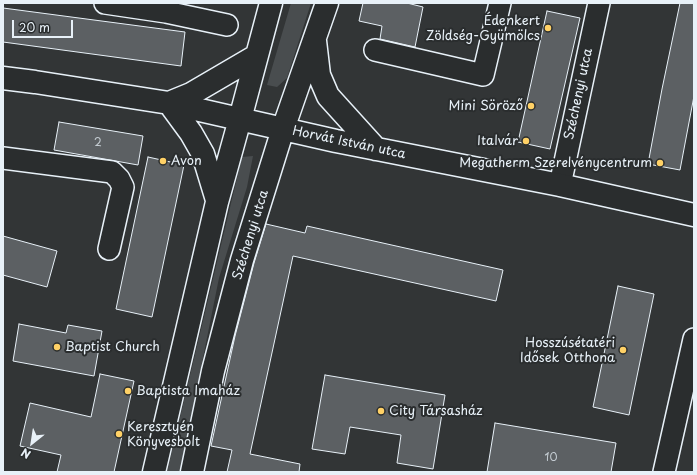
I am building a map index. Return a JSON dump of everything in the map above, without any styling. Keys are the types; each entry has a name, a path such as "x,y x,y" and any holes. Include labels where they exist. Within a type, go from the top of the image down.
{"main road":[{"path":"154,472 217,202 271,3"},
{"name":"Széchenyi utca","path":"192,472 214,364 242,260 283,129 327,3"},
{"path":"315,39 319,75 328,96 376,149"},
{"path":"217,202 203,154 191,133 169,103 191,94 256,56"},
{"name":"Horvát István utca","path":"3,78 169,103 376,149 560,185 694,215"}],"street":[{"path":"105,3 167,8 227,24"},
{"path":"375,50 483,75 500,3"},
{"name":"Széchenyi utca","path":"560,185 599,3"},
{"path":"3,158 112,172 123,187 109,249"},
{"path":"664,472 694,339"}],"shaded area":[{"path":"291,3 311,3 287,78 277,87 267,85"},
{"path":"253,156 247,187 219,278 180,472 167,472 242,157"}],"building":[{"path":"363,3 407,3 423,7 415,47 380,39 382,26 359,21"},
{"path":"680,3 694,3 694,96 680,170 648,164"},
{"path":"3,8 185,32 181,66 3,42"},
{"path":"547,11 580,18 550,149 518,142"},
{"path":"59,122 143,136 138,165 54,150"},
{"path":"148,157 184,165 152,317 116,309"},
{"path":"266,224 305,233 307,226 503,270 496,301 293,256 250,454 300,464 299,472 227,472 232,450 211,446 235,336"},
{"path":"3,236 57,251 47,287 3,275"},
{"name":"Hosszúsétatéri Idősek Otthona","path":"618,286 654,294 629,415 593,407"},
{"name":"Baptist Church","path":"19,324 66,333 68,325 102,331 94,376 13,361"},
{"path":"100,374 134,381 114,472 57,472 61,455 20,446 30,403 91,417"},
{"name":"City Társasház","path":"325,375 445,395 433,469 397,463 401,435 350,427 345,454 312,449"},
{"name":"City Társasház","path":"495,423 616,443 611,472 487,472"}],"place":[{"name":"Édenkert Zöldség-Gyümölcs","path":"548,28"},
{"name":"Mini Söröző","path":"531,106"},
{"name":"Italvár","path":"526,141"},
{"name":"Avon","path":"163,161"},
{"name":"Megatherm Szerelvénycentrum","path":"660,163"},
{"name":"Baptist Church","path":"57,347"},
{"name":"Hosszúsétatéri Idősek Otthona","path":"623,350"},
{"name":"Baptista Imaház","path":"128,391"},
{"name":"City Társasház","path":"381,411"},
{"name":"Keresztyén Könyvesbolt","path":"119,434"}]}
